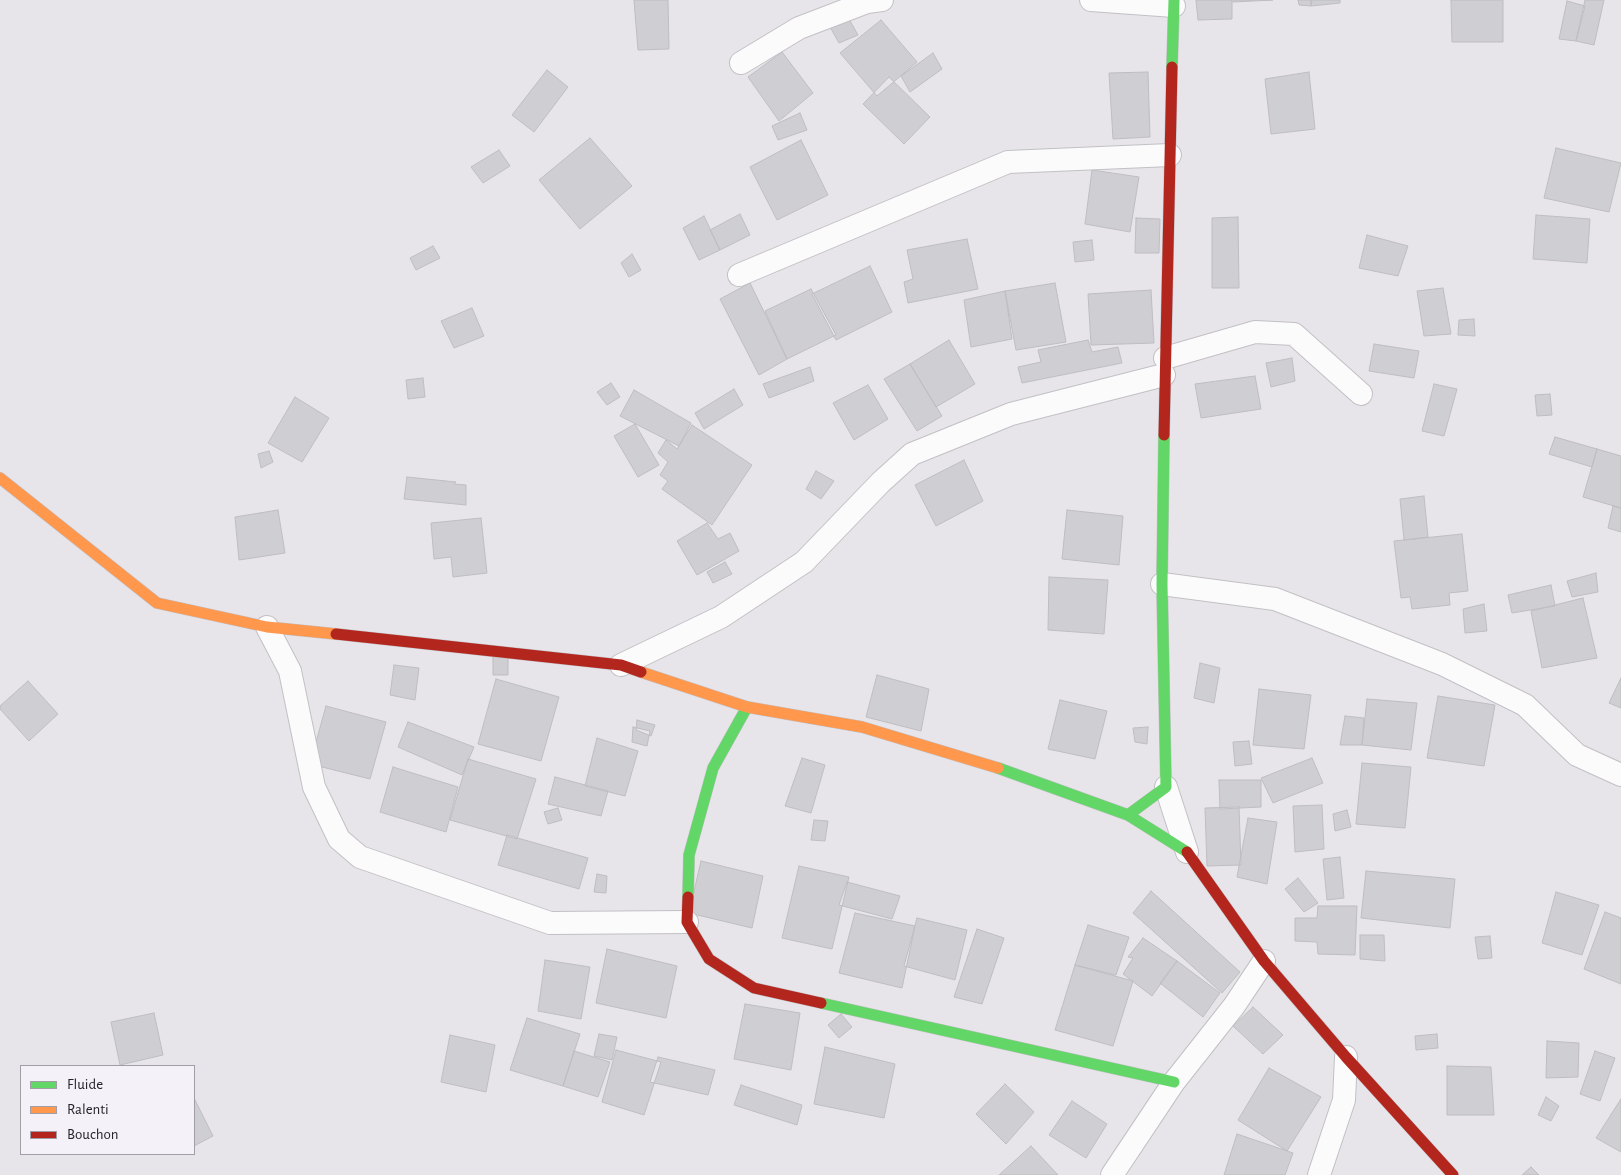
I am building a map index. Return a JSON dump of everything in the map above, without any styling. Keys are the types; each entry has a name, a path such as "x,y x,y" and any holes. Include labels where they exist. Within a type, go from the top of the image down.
{"street":[{"path":"741,64 799,28 867,2 882,0"},
{"path":"1091,0 1174,3 1162,584 1166,786 1187,852 1264,961 1346,1057 1453,1175"},
{"path":"739,275 1008,162 1170,155"},
{"path":"621,665 721,617 804,562 881,482 912,454 1011,414 1165,367 1255,332 1294,334 1361,394"},
{"path":"0,478 157,603 267,627 621,665 747,707 862,727 1016,773 1128,815 1187,852"},
{"path":"1162,584 1275,599 1442,664 1524,705 1577,755 1621,774"},
{"path":"267,627 290,671 314,787 339,839 360,857 550,923 687,922"},
{"path":"747,707 713,768 689,854 687,922 709,959 754,988 1174,1082"},
{"path":"1128,815 1166,786"},
{"path":"1112,1175 1174,1082 1234,1006 1264,961"},
{"path":"1319,1175 1344,1100 1346,1057"}],"building":[{"path":"634,0 668,0 669,49 638,50"},
{"path":"1196,0 1232,0 1232,19 1198,20"},
{"path":"1233,0 1273,0 1233,2"},
{"path":"1298,0 1312,0 1311,6 1299,5"},
{"path":"1311,0 1340,0 1340,3 1311,6"},
{"path":"1451,0 1503,0 1503,42 1452,42"},
{"path":"1585,0 1604,0 1594,45 1576,41"},
{"path":"1567,1 1585,6 1576,41 1559,39"},
{"path":"849,19 858,35 839,43 830,27"},
{"path":"881,20 917,62 877,96 840,53"},
{"path":"782,52 813,93 779,121 748,77"},
{"path":"933,53 942,69 910,92 901,76"},
{"path":"547,70 568,87 534,132 512,115"},
{"path":"1148,72 1150,137 1113,139 1109,73"},
{"path":"1309,72 1315,129 1271,134 1265,79"},
{"path":"889,77 930,117 904,144 863,104"},
{"path":"800,113 807,130 778,140 772,126"},
{"path":"590,138 632,186 580,229 539,180"},
{"path":"801,140 828,195 777,220 750,167"},
{"path":"1556,148 1621,163 1609,212 1544,198"},
{"path":"499,150 510,166 483,183 471,167"},
{"path":"1092,170 1139,177 1130,232 1085,224"},
{"path":"740,214 750,235 720,250 710,230"},
{"path":"1536,215 1590,219 1587,263 1533,259"},
{"path":"704,216 720,250 699,260 683,228"},
{"path":"1238,217 1239,288 1212,288 1212,218"},
{"path":"1136,218 1160,219 1159,253 1135,253"},
{"path":"1367,235 1408,246 1398,276 1359,268"},
{"path":"967,239 978,289 908,303 904,282 913,279 907,250"},
{"path":"1092,240 1094,260 1075,262 1073,242"},
{"path":"433,246 440,258 416,270 410,258"},
{"path":"632,254 641,270 629,277 621,263"},
{"path":"870,266 892,312 836,340 812,294"},
{"path":"750,283 787,359 759,375 720,299"},
{"path":"1055,283 1066,342 1016,350 1005,291"},
{"path":"1443,288 1451,334 1424,336 1417,291"},
{"path":"811,289 836,335 787,359 765,311"},
{"path":"1151,290 1154,343 1091,345 1088,294"},
{"path":"1005,291 1012,339 971,347 964,300"},
{"path":"472,308 484,336 454,348 441,321"},
{"path":"1474,319 1475,336 1458,335 1459,320"},
{"path":"949,340 975,384 936,407 910,364"},
{"path":"1088,340 1092,352 1118,347 1122,363 1022,383 1018,367 1041,362 1038,350"},
{"path":"1374,344 1419,351 1414,378 1369,371"},
{"path":"1292,358 1295,381 1271,387 1266,363"},
{"path":"910,364 942,416 917,431 884,379"},
{"path":"810,367 814,381 769,398 763,384"},
{"path":"1255,376 1261,409 1201,418 1195,384"},
{"path":"423,378 425,397 408,399 406,380"},
{"path":"611,383 620,397 607,405 597,392"},
{"path":"1434,384 1457,389 1444,436 1422,431"},
{"path":"868,385 888,419 854,440 833,403"},
{"path":"734,389 743,405 704,429 695,413"},
{"path":"634,390 691,423 679,446 620,416"},
{"path":"1550,394 1552,415 1537,416 1535,395"},
{"path":"295,397 329,418 302,462 268,443"},
{"path":"635,424 659,465 638,477 614,436"},
{"path":"692,425 752,465 712,525 662,489 668,481 660,475 668,462 658,453 666,440 677,449"},
{"path":"1555,437 1597,449 1592,467 1549,454"},
{"path":"1597,449 1621,456 1621,508 1583,497"},
{"path":"269,451 273,462 261,468 258,454"},
{"path":"964,460 983,501 936,526 915,485"},
{"path":"816,471 834,481 821,499 806,489"},
{"path":"407,477 456,482 454,484 466,485 466,505 404,499"},
{"path":"1424,496 1428,537 1404,540 1400,499"},
{"path":"1613,506 1621,508 1621,532 1608,528"},
{"path":"278,510 285,553 239,560 235,517"},
{"path":"1067,510 1123,516 1119,565 1062,559"},
{"path":"481,518 487,573 453,577 451,557 434,559 431,523"},
{"path":"707,523 718,539 730,533 739,551 697,575 677,541"},
{"path":"1462,534 1468,591 1449,593 1450,605 1412,609 1410,597 1401,598 1394,541"},
{"path":"725,562 732,574 713,583 707,572"},
{"path":"1596,573 1598,592 1572,597 1567,581"},
{"path":"1049,577 1108,580 1104,634 1048,630"},
{"path":"1551,585 1555,606 1512,613 1508,595"},
{"path":"1583,598 1597,658 1542,668 1531,611"},
{"path":"1484,604 1487,631 1465,633 1463,609"},
{"path":"493,652 508,653 508,675 493,675"},
{"path":"1200,663 1220,668 1214,703 1194,698"},
{"path":"394,665 419,668 415,700 390,695"},
{"path":"877,675 929,689 921,731 866,717"},
{"path":"1621,678 1621,708 1609,703"},
{"path":"496,679 559,697 541,761 478,744"},
{"path":"28,681 58,714 29,741 0,709 0,706"},
{"path":"1259,689 1311,695 1304,749 1253,745"},
{"path":"1438,696 1495,705 1484,766 1427,758"},
{"path":"1367,699 1417,703 1411,750 1362,745"},
{"path":"1060,700 1107,711 1095,759 1048,749"},
{"path":"326,706 386,722 370,779 310,764"},
{"path":"1345,716 1364,718 1362,745 1340,745"},
{"path":"637,720 655,725 651,736 636,730"},
{"path":"408,722 474,747 462,775 398,747"},
{"path":"633,727 650,731 647,746 632,742"},
{"path":"1148,727 1147,744 1135,742 1133,728"},
{"path":"597,738 638,751 625,796 585,786"},
{"path":"1249,741 1252,764 1235,766 1233,742"},
{"path":"802,758 825,765 811,813 785,806"},
{"path":"1312,758 1323,783 1273,803 1261,778"},
{"path":"468,759 536,779 517,839 450,820"},
{"path":"1362,763 1411,767 1405,828 1356,824"},
{"path":"393,767 458,787 446,832 380,812"},
{"path":"555,777 608,791 601,816 548,804"},
{"path":"1219,780 1261,780 1261,807 1220,809"},
{"path":"1322,805 1324,849 1295,852 1293,806"},
{"path":"1239,807 1241,865 1207,866 1205,808"},
{"path":"558,808 562,820 548,824 544,812"},
{"path":"1347,810 1351,827 1335,831 1333,814"},
{"path":"1248,818 1277,822 1267,884 1237,877"},
{"path":"814,820 828,821 825,841 811,840"},
{"path":"507,835 588,858 579,889 498,865"},
{"path":"1340,857 1344,898 1327,900 1323,859"},
{"path":"701,861 763,876 752,928 689,913"},
{"path":"799,866 849,877 832,949 782,938"},
{"path":"1366,871 1455,879 1450,928 1361,918"},
{"path":"597,874 607,876 606,893 594,892"},
{"path":"1298,878 1318,903 1304,912 1285,889"},
{"path":"847,882 900,896 892,919 839,905"},
{"path":"1151,891 1240,972 1222,993 1133,913"},
{"path":"1556,892 1599,905 1582,955 1542,943"},
{"path":"1318,906 1357,906 1355,955 1318,954 1317,942 1295,941 1295,918 1317,918"},
{"path":"1605,912 1621,918 1621,984 1584,969"},
{"path":"855,913 915,926 902,988 839,973"},
{"path":"917,918 967,930 955,980 904,966"},
{"path":"1088,925 1129,937 1116,975 1075,965"},
{"path":"977,929 1004,938 982,1004 954,997"},
{"path":"1360,935 1384,935 1385,961 1360,959"},
{"path":"1490,936 1492,958 1478,959 1475,937"},
{"path":"1143,938 1177,961 1152,996 1123,974 1133,958 1128,957"},
{"path":"607,949 677,966 666,1018 596,1003"},
{"path":"545,960 590,967 581,1019 538,1011"},
{"path":"1177,961 1220,993 1203,1017 1160,983"},
{"path":"1075,965 1133,981 1113,1046 1055,1030"},
{"path":"745,1004 800,1013 791,1070 734,1059"},
{"path":"1253,1007 1283,1035 1263,1054 1233,1026"},
{"path":"154,1013 163,1055 120,1065 111,1022"},
{"path":"841,1014 852,1027 839,1038 828,1025"},
{"path":"527,1018 580,1034 563,1086 510,1070"},
{"path":"599,1034 617,1037 612,1060 594,1056"},
{"path":"1437,1034 1438,1048 1416,1050 1415,1036"},
{"path":"450,1035 495,1045 486,1092 441,1082"},
{"path":"1547,1041 1579,1043 1578,1077 1546,1078"},
{"path":"825,1047 895,1064 884,1118 814,1104"},
{"path":"616,1050 661,1062 644,1115 602,1102"},
{"path":"574,1051 610,1062 598,1097 563,1086"},
{"path":"1595,1051 1615,1058 1600,1101 1580,1094"},
{"path":"658,1057 715,1070 708,1095 650,1082"},
{"path":"1447,1066 1491,1067 1494,1115 1447,1115"},
{"path":"1269,1068 1321,1097 1287,1151 1238,1120"},
{"path":"1005,1084 1034,1112 1006,1144 976,1114"},
{"path":"741,1085 802,1105 797,1125 734,1105"},
{"path":"1546,1097 1559,1106 1551,1121 1538,1115"},
{"path":"1621,1099 1621,1152 1596,1138"},
{"path":"195,1100 213,1136 195,1145"},
{"path":"1072,1101 1107,1124 1086,1158 1049,1135"},
{"path":"1237,1134 1293,1153 1285,1175 1224,1175"},
{"path":"1031,1146 1058,1175 999,1175"},
{"path":"1531,1167 1539,1175 1522,1175"}],"traffic: fast":[{"path":"1172,67 1174,0"},
{"path":"1128,815 1166,787 1162,584 1164,435"},
{"path":"688,897 689,855 713,768 747,707"},
{"path":"998,768 1128,815 1187,852"},
{"path":"821,1003 1174,1082"}],"traffic: slow":[{"path":"0,478 157,603 267,627 336,634"},
{"path":"641,672 747,707 862,727 998,768"}],"traffic: jam":[{"path":"1164,435 1172,67"},
{"path":"336,634 621,665 641,672"},
{"path":"1187,852 1264,961 1346,1057 1453,1175"},
{"path":"688,897 687,922 709,959 754,988 821,1003"}]}
